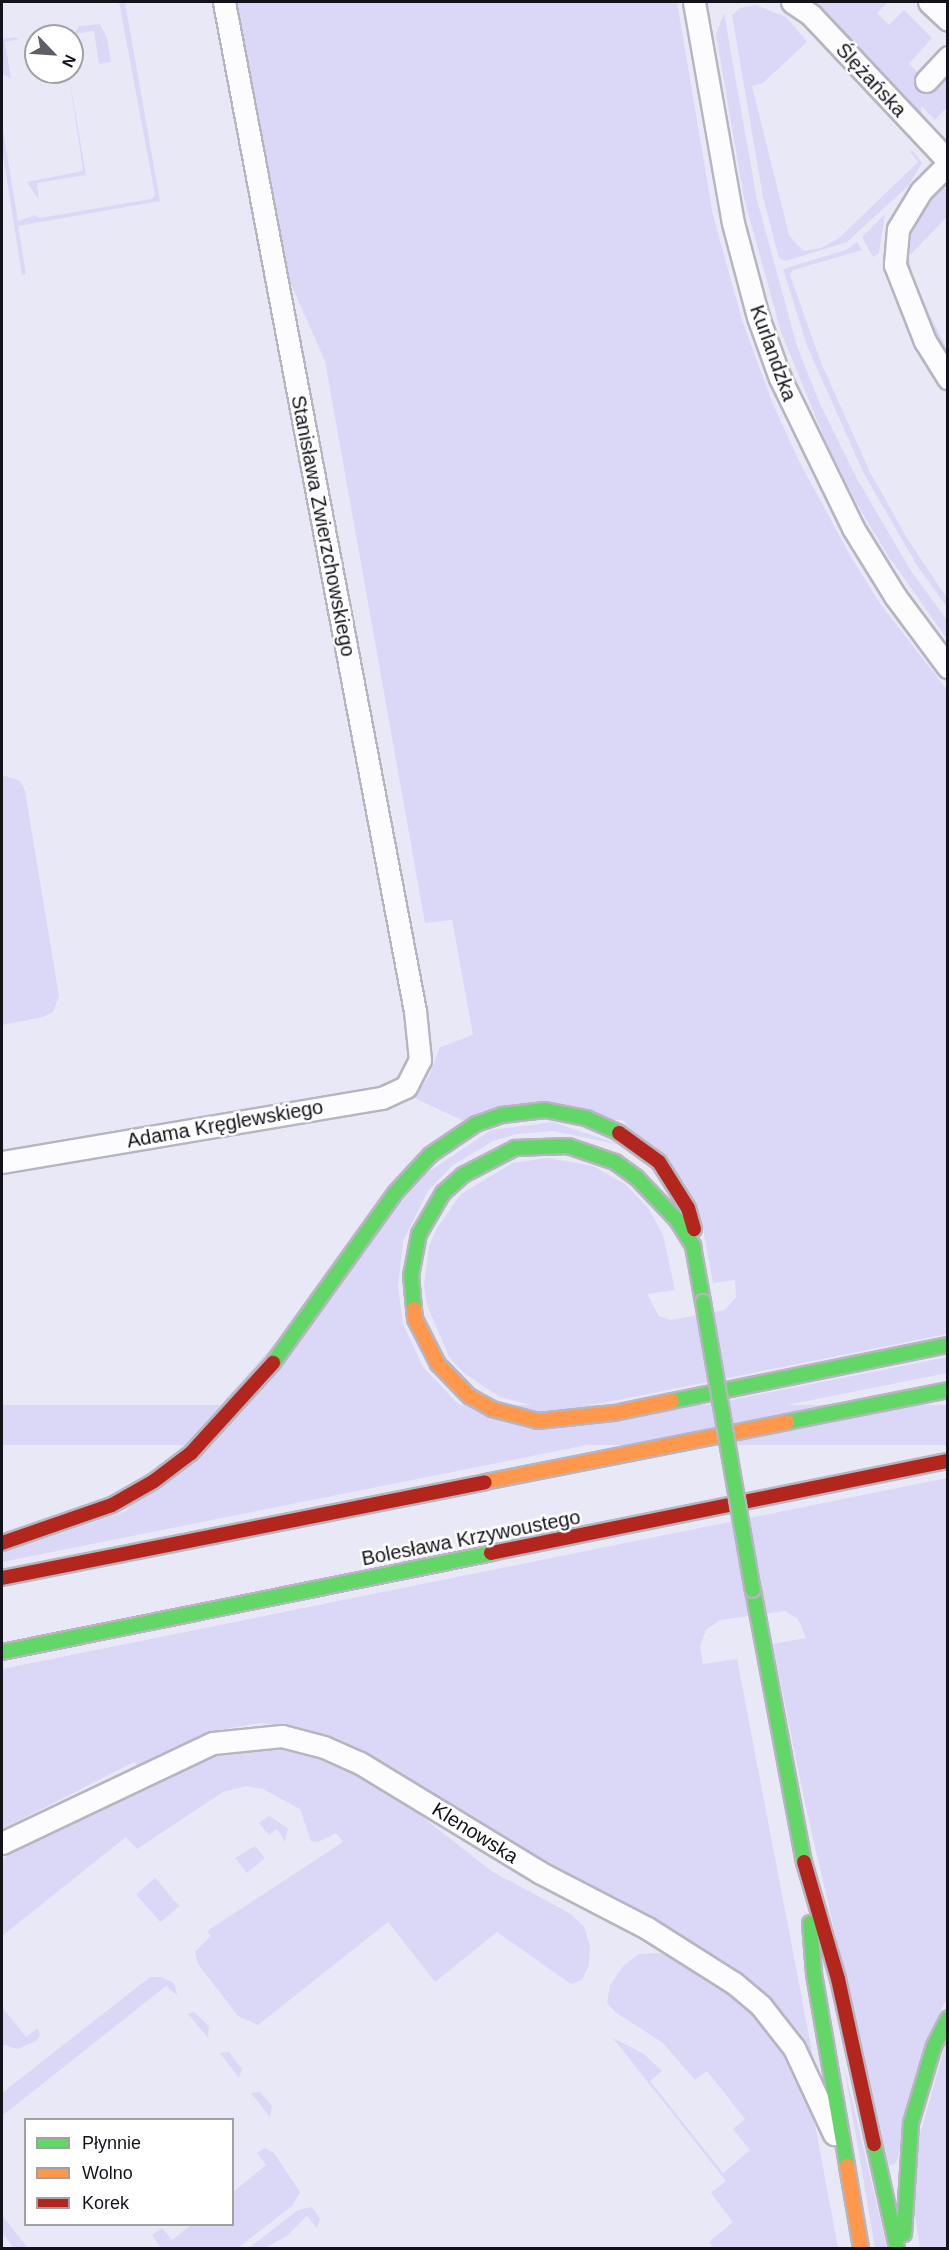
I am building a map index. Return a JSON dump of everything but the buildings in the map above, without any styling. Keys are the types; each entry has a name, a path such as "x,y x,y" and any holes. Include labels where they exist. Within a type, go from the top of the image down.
{"main road":[{"path":"2,1543 112,1505 154,1481 191,1453 264,1374 396,1192 430,1155 476,1124 502,1115 545,1110 586,1118 624,1135 659,1162 688,1208 695,1234 696,1260 760,1635 807,1876 838,1979 897,2248"},
{"path":"696,1260 677,1220 636,1177 615,1162 589,1150 568,1146 515,1148 463,1175 443,1193 430,1213 419,1234 411,1276 415,1319 438,1364 469,1396 492,1408 538,1421 614,1413 948,1345"},
{"path":"2,1578 948,1390"},
{"name":"Bolesława Krzywoustego","path":"2,1652 948,1461"},
{"path":"807,1876 814,1974 861,2248"},
{"path":"905,2248 906,2162 911,2123 934,2046 948,2018"}],"street":[{"name":"Stanisława Zwierzchowskiego","path":"224,2 420,1050"},
{"name":"Kurlandzka","path":"694,2 733,224 758,316 780,378 853,528 889,586 948,666"},
{"name":"Ślężańska","path":"792,2 810,15 948,163"},
{"path":"929,2 948,20"},
{"path":"926,81 948,57"},
{"path":"948,163 921,192 898,229 895,265 925,341 948,378"},
{"name":"Adama Kręglewskiego","path":"2,1162 398,1094 417,1069 420,1050"},
{"name":"Klenowska","path":"2,1843 213,1743 282,1736 324,1747 360,1763 539,1872 695,1956 749,1995 794,2048 848,2169"}],"shaded area":[{"path":"119,2 125,2 160,201 18,226 26,274 22,275 2,149 2,124 18,221 35,215 40,218 151,199 155,195"},
{"path":"233,2 677,2 713,215 742,320 772,402 800,463 851,557 881,605 947,690 947,1334 598,1404 540,1407 500,1397 464,1373 449,1357 427,1305 424,1286 429,1246 437,1228 461,1194 512,1163 548,1158 593,1166 625,1184 649,1209 663,1235 675,1290 647,1294 659,1316 671,1320 725,1310 736,1297 735,1280 713,1283 703,1229 623,1120 462,1120 414,1098 429,1076 440,1047 473,1035 452,920 425,923 325,361 278,255"},
{"path":"809,2 888,2 877,13 889,25 904,10 932,38 909,64 933,88 947,72 947,107 935,120 921,106 922,118"},
{"path":"756,5 786,17 807,42 763,83 752,86 789,235 803,251 821,248 839,238 918,162 910,152 912,150 922,163 908,186 847,242 786,261 779,258 763,197 732,15 740,8"},
{"path":"724,13 757,200 797,346 820,404 856,477 911,571 947,620 947,639 887,554 857,504 826,442 781,332 744,198 716,34"},
{"path":"100,24 107,38 111,62 99,64 94,31 84,32 84,26"},
{"path":"16,37 19,39 5,42 11,79 3,74 2,39"},
{"path":"70,84 86,175 37,183 39,200 27,182 83,171"},
{"path":"941,188 947,188 947,217 909,256 913,282 947,349 947,362 903,268 904,239 915,216"},
{"path":"885,214 879,253 873,257 862,237"},
{"path":"857,242 862,250 793,270 790,275 820,360 870,472 907,538 947,598 947,607 918,567 864,474 807,346 783,269 846,250"},
{"path":"2,775 20,781 25,791 59,996 53,1012 43,1017 2,1025"},
{"path":"553,1122 621,1145 553,1131 517,1134 493,1141 453,1165 428,1191 403,1241 398,1287 403,1324 423,1367 456,1402 483,1419 511,1429 561,1434 947,1357 947,1373 2,1562 2,1553 126,1511 427,1173 491,1130"},
{"path":"2,1405 947,1405 947,1445 2,1445"},
{"path":"947,1478 947,1998 941,2009 896,2163 889,2166 804,1799 773,1644 806,1638 798,1619 785,1611 720,1620 706,1630 700,1646 703,1664 737,1659 814,2062 791,2025 746,1980 348,1746 303,1728 260,1723 207,1732 138,1766 134,1762 2,1829 2,1669"},
{"path":"272,1743 335,1761 393,1794 493,1872 571,1914 584,1927 590,1946 589,1965 582,1980 571,1984 497,1932 435,1982 388,1922 258,2025 238,2016 198,1964 195,1952 211,1936 207,1931 343,1842 336,1833 318,1842 311,1841 300,1809 263,1789 246,1786 223,1792 137,1849 126,1837 2,1936 2,1860 19,1847 187,1761 213,1751"},
{"path":"269,1816 288,1828 285,1842 277,1829 269,1835 259,1823"},
{"path":"255,1846 265,1858 247,1873 235,1858"},
{"path":"155,1878 179,1906 160,1922 136,1894"},
{"path":"658,1953 681,1959 745,2003 784,2047 815,2124 838,2248 714,2248 709,2242 733,2222 711,2193 726,2181 613,2038 644,2054 662,2071 650,2081 723,2173 750,2150 733,2129 745,2119 707,2071 695,2080 663,2043 615,2012 607,2003 610,1985 623,1966 639,1954"},
{"path":"150,1977 161,1977 174,1983 178,1996 166,1986 2,2116 2,2093"},
{"path":"2,2007 26,2037 38,2028 40,2035 36,2041 17,2049 2,2044"},
{"path":"194,2012 209,2026 208,2038 188,2014"},
{"path":"947,2038 947,2248 920,2248 914,2210 914,2156"},
{"path":"229,2052 242,2069 239,2078 220,2053"},
{"path":"844,2066 887,2248 875,2248"},
{"path":"260,2092 272,2106 270,2117 251,2093"},
{"path":"265,2148 274,2153 300,2192 292,2206 238,2248 161,2248 152,2235 162,2228 172,2240 190,2226 234,2226 234,2191 266,2165 257,2153"},
{"path":"312,2207 320,2219 317,2228 307,2216 287,2236 265,2248 249,2248 298,2210"},
{"path":"2,2215 28,2248 14,2248 2,2233"}],"traffic: fast":[{"path":"273,1363 396,1192 430,1155 476,1124 502,1115 545,1110 586,1118 619,1133"},
{"path":"414,1309 411,1276 419,1234 443,1193 463,1175 515,1148 568,1146 615,1162 636,1177 677,1220 693,1246 703,1302"},
{"path":"703,1302 753,1590"},
{"path":"672,1401 948,1345"},
{"path":"787,1422 948,1390"},
{"path":"2,1652 491,1553"},
{"path":"753,1590 804,1862"},
{"path":"810,1923 814,1974 847,2166"},
{"path":"904,2234 911,2123 934,2046 948,2018"},
{"path":"874,2144 897,2248"}],"traffic: slow":[{"path":"414,1309 415,1319 438,1364 469,1396 492,1409 538,1421 614,1413 672,1401"},
{"path":"485,1482 787,1422"},
{"path":"847,2166 861,2248"}],"traffic: jam":[{"path":"619,1133 659,1162 688,1208 694,1229"},
{"path":"2,1543 112,1505 154,1481 191,1453 273,1363"},
{"path":"491,1553 948,1461"},
{"path":"2,1578 485,1482"},
{"path":"804,1862 838,1979 874,2144"}]}
